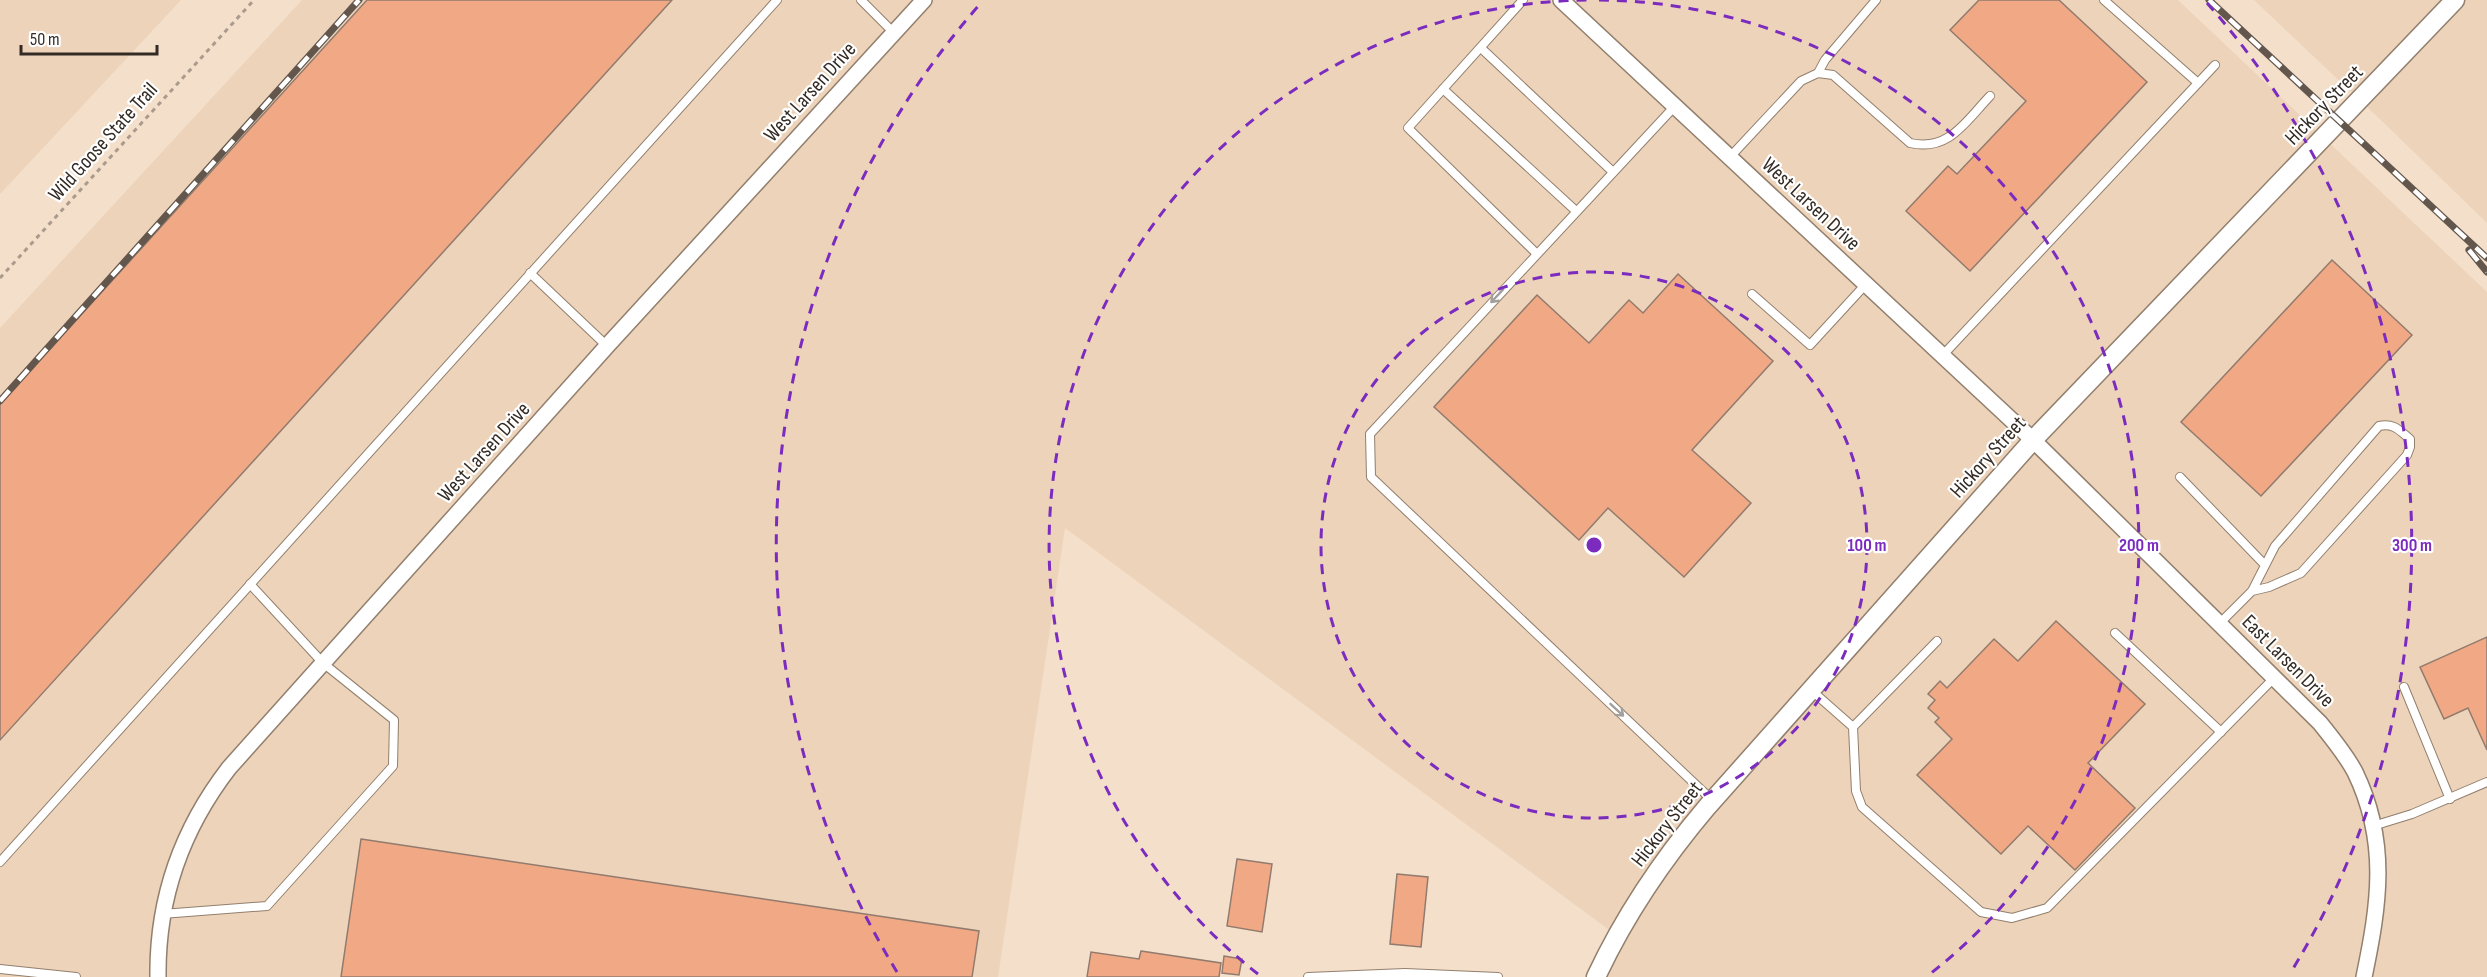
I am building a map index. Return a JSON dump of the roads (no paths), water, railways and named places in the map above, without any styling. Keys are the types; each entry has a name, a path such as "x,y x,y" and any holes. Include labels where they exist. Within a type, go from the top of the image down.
{"street":[{"name":"West Larsen Drive","path":"158,977 162,914 180,852 205,801 236,759 607,346 924,0"},
{"name":"Hickory Street","path":"1596,977 1617,935 1651,880 1713,801 2033,440 2455,0"},
{"name":"West Larsen Drive","path":"1567,2 1675,106 2033,440"},
{"name":"East Larsen Drive","path":"2033,440 2320,723 2352,767 2364,795 2373,826 2378,864 2378,902 2364,977"}],"lane":[{"path":"0,861 777,0"},
{"path":"861,0 893,32"},
{"path":"1523,0 1408,128 1536,253"},
{"path":"1818,73 1825,60 1876,0"},
{"path":"2104,0 2198,83"},
{"path":"1480,48 1613,172"},
{"path":"1943,355 2215,65"},
{"path":"1730,157 1801,81 1818,73 1833,75 1910,143 1924,146 1952,137 1990,96"},
{"path":"1443,89 1576,211"},
{"path":"1675,106 1370,434 1371,477 1713,801"},
{"path":"530,273 607,346"},
{"path":"1752,294 1810,345 1866,284"},
{"path":"2220,623 2252,591 2275,546 2379,426 2389,424 2410,439 2407,455 2301,573 2269,587 2252,591"},
{"path":"2180,477 2264,564"},
{"path":"162,914 267,906 393,766 394,720 323,663 250,584"},
{"path":"2115,633 2221,732"},
{"path":"1853,727 1937,641"},
{"path":"1811,690 1853,727 1856,791 1862,807 1981,912 2012,918 2047,908 2275,677"},
{"path":"2404,687 2450,799"},
{"path":"2373,826 2412,814 2487,782"},
{"path":"0,969 76,977"},
{"path":"1308,977 1405,973 1498,977"}],"railway":[{"path":"0,401 359,0"},
{"path":"2209,0 2487,258"},
{"path":"2469,250 2487,272"}]}
